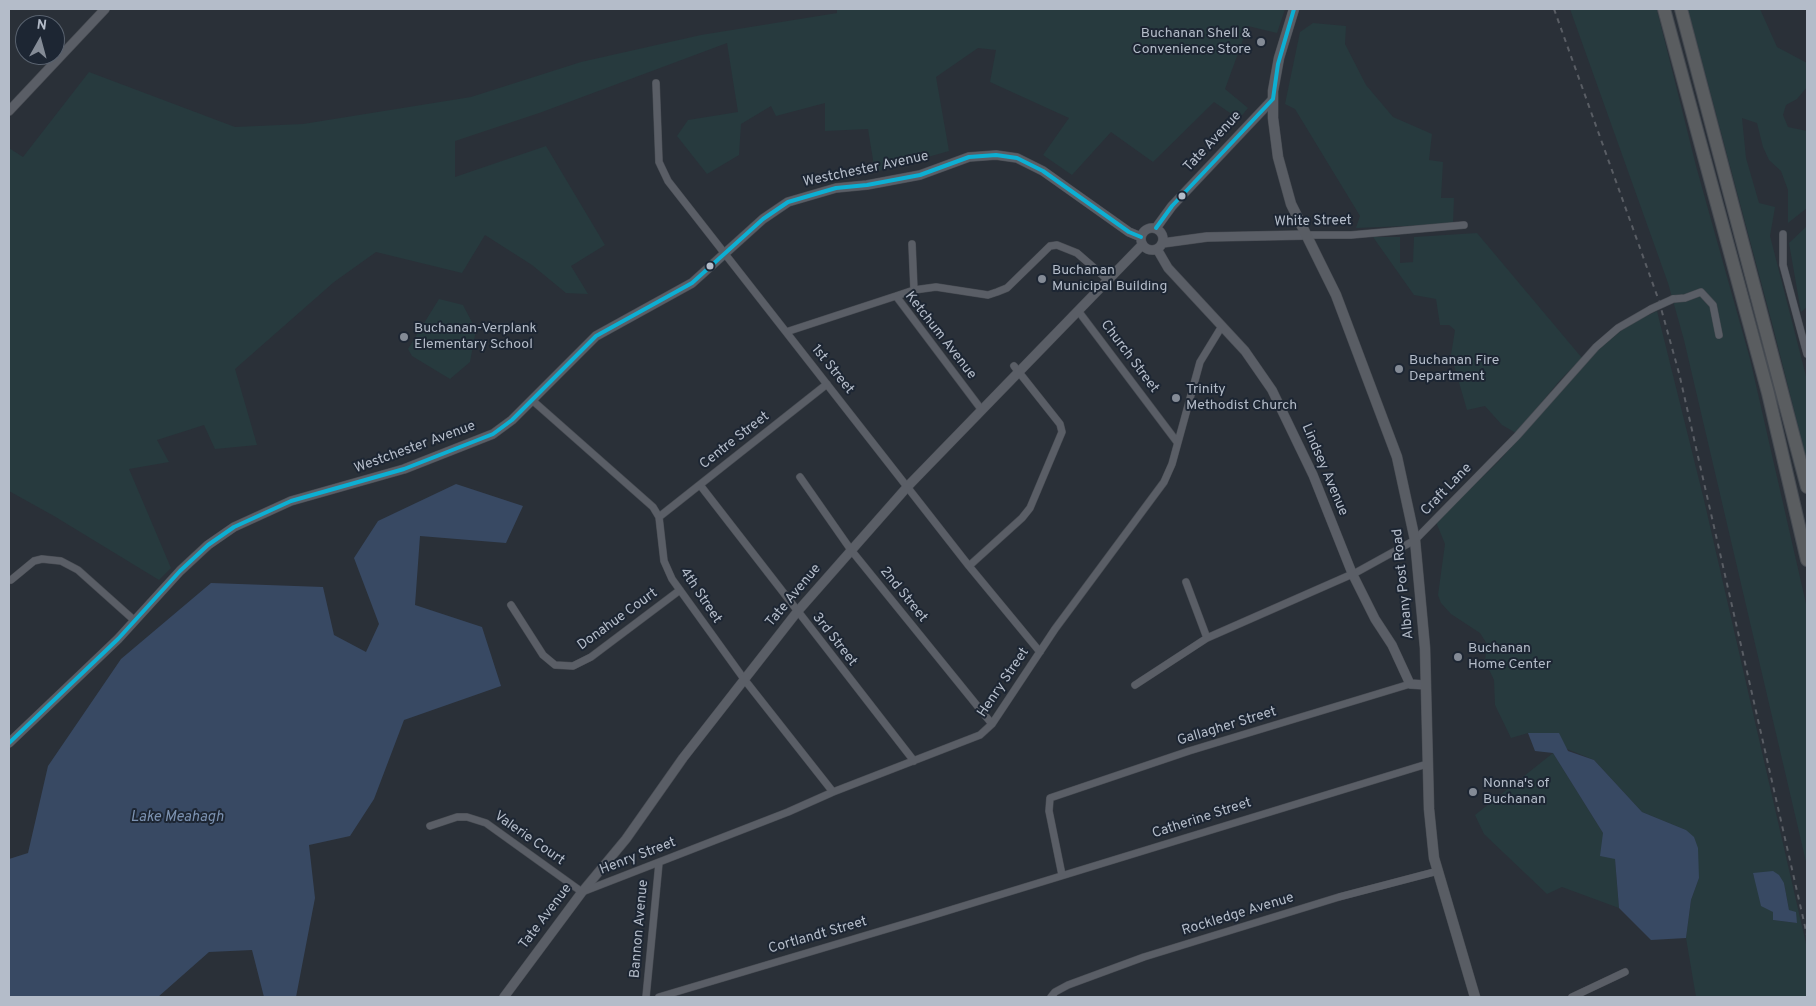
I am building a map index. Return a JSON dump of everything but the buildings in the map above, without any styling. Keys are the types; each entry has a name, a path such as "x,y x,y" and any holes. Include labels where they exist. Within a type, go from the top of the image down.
{"highway":[{"path":"1664,9 1768,393 1807,560"},
{"path":"1681,9 1807,487"}],"main road":[{"name":"Albany Post Road","path":"1294,9 1279,58 1272,99 1274,134 1281,172 1291,204 1336,295 1397,457 1415,540 1426,685 1429,809 1438,871 1475,997"}],"street":[{"path":"9,112 105,9"},
{"name":"1st Street","path":"656,84 657,148 662,170 725,254 969,566 1040,652"},
{"name":"Tate Avenue","path":"1156,228 1172,206 1272,99"},
{"name":"Westchester Avenue","path":"9,743 135,622 180,571 208,545 234,527 291,501 404,469 452,452 493,434 512,420 596,336 692,283 769,215 788,202 836,188 868,185 920,175 969,157 987,155 1017,158 1030,163 1142,241"},
{"name":"White Street","path":"1160,246 1207,237 1351,235 1464,225"},
{"path":"1156,228 1162,234 1160,246 1150,250 1142,241 1146,229 1156,228"},
{"path":"1783,234 1784,265 1807,354"},
{"name":"Tate Avenue","path":"504,997 582,892 626,840 683,758 796,612 908,486 981,410 1016,369 1079,312 1142,241"},
{"path":"912,244 914,290"},
{"path":"896,296 914,290 936,287 988,295 1007,288 1050,246 1057,245 1077,254 1108,280"},
{"name":"Lindsey Avenue","path":"1160,246 1168,268 1245,351 1272,390 1313,475 1352,573 1375,619 1392,645 1410,684"},
{"name":"Craft Lane","path":"1135,686 1207,638 1352,573 1415,540 1524,429 1596,347 1630,320 1650,309 1701,292 1708,297 1713,306 1719,335"},
{"name":"Ketchum Avenue","path":"786,332 896,296 981,410"},
{"name":"Church Street","path":"1079,312 1177,442"},
{"name":"Henry Street","path":"582,892 980,735 992,724 1040,652 1164,482 1200,362 1222,326"},
{"path":"969,566 1022,518 1030,508 1062,428 1016,369"},
{"name":"Centre Street","path":"659,517 827,384"},
{"path":"532,400 653,507 659,517"},
{"name":"2nd Street","path":"800,478 851,550 992,724"},
{"name":"3rd Street","path":"700,485 796,612 914,761"},
{"name":"4th Street","path":"659,517 664,561 672,579 744,679 833,792"},
{"path":"11,580 34,561 42,559 61,561 78,570 135,622"},
{"path":"1186,582 1207,638"},
{"name":"Donahue Court","path":"511,605 543,655 556,665 574,666 591,657 680,590"},
{"path":"1410,684 1426,685"},
{"name":"Gallagher Street","path":"1062,875 1049,811 1052,797 1189,752 1410,684"},
{"name":"Catherine Street","path":"984,900 1427,764"},
{"name":"Valerie Court","path":"430,826 457,817 467,817 486,823 582,892"},
{"name":"Bannon Avenue","path":"646,997 659,863"},
{"name":"Rockledge Avenue","path":"1051,997 1055,992 1068,986 1144,957 1311,905 1438,871"},
{"name":"Cortlandt Street","path":"659,997 984,900"},
{"path":"1572,997 1624,972"}],"green space":[{"path":"837,9 1285,9 1277,33 1248,26 1225,89 1248,108 1239,119 1214,102 1153,162 1111,132 1072,175 1043,155 1069,118 990,82 996,50 978,48 936,77 949,151 875,172 868,129 825,131 825,103 776,116 771,106 741,124 739,155 707,174 677,136 688,120 738,112 727,43 542,112 455,141 455,177 546,146 605,245 571,266 588,294 566,293 532,265 485,235 462,273 376,252 334,282 235,369 257,445 215,449 204,425 157,440 169,462 129,469 171,568 159,580 9,491 9,148 23,157 89,72 235,127 303,124 471,97 581,62 701,35 837,13"},
{"path":"1570,9 1657,9 1696,166 1750,359 1807,608 1807,866 1684,340 1668,283"},
{"path":"1688,9 1760,9 1777,47 1807,63 1807,87 1797,99 1786,105 1783,115 1788,127 1807,131 1807,208 1788,223 1788,190 1781,171 1769,160 1763,147 1757,123 1742,118 1746,158 1759,203 1775,207 1770,236 1807,380 1807,461 1772,323"},
{"path":"1313,23 1346,26 1345,44 1366,85 1393,117 1432,134 1429,160 1443,162 1441,198 1454,198 1453,224 1356,228 1360,216 1295,109 1285,104 1300,32"},
{"path":"1807,226 1807,307 1801,312 1789,243"},
{"path":"1477,233 1582,358 1561,379 1516,433 1502,425 1485,406 1467,410 1451,355 1455,330 1449,325 1440,325 1436,299 1414,295 1373,237 1400,237 1400,263 1413,262 1414,237"},
{"path":"439,299 463,305 476,330 470,362 450,379 412,356 408,349"},
{"path":"1657,311 1704,500 1807,948 1807,997 1696,997 1686,938 1691,900 1699,878 1686,830 1642,812 1594,760 1528,733 1511,738 1495,705 1494,680 1485,661 1487,644 1480,633 1451,614 1441,603 1438,595 1445,544 1436,522 1499,461 1593,354 1628,325","holes":["1753,874 1784,883 1789,910 1797,923 1773,920 1773,912 1757,885"]},
{"path":"1553,753 1603,833 1615,859 1619,908 1562,887 1547,894 1484,834 1475,815"}],"water":[{"name":"Lake Meahagh","path":"456,484 523,506 506,543 420,536 415,605 482,627 501,686 404,720 374,799 350,836 309,845 315,898 296,997 264,997 252,950 209,952 158,997 9,997 9,859 28,853 48,766 121,659 211,583 323,587 334,635 366,652 379,624 354,558 378,521"},
{"path":"1528,733 1559,733 1568,751 1594,760 1642,812 1686,830 1694,837 1698,848 1699,878 1691,900 1686,938 1651,940 1619,908 1615,859 1600,856 1603,833 1553,753 1535,751"},
{"path":"1773,871 1779,875 1784,883 1789,910 1796,912 1797,923 1773,920 1773,912 1761,906 1753,873"}],"railway":[{"path":"1554,9 1659,301 1679,373 1807,935"}],"transit line":[{"path":"1273,99 1278,64 1294,9"},
{"path":"1156,228 1172,206 1273,99"},
{"path":"9,743 118,639 180,571 208,545 234,527 291,501 404,469 493,434 512,420 596,336 692,283 763,219 788,202 836,188 867,185 920,175 969,157 996,155 1017,158 1043,171 1129,232 1141,237"}],"place":[{"name":"Buchanan Shell & Convenience Store","path":"1261,42"},
{"name":"Buchanan Municipal Building","path":"1042,279"},
{"name":"Buchanan-Verplank Elementary School","path":"404,337"},
{"name":"Buchanan Fire Department","path":"1399,369"},
{"name":"Trinity Methodist Church","path":"1176,398"},
{"name":"Buchanan Home Center","path":"1458,657"},
{"name":"Nonna's of Buchanan","path":"1473,792"}]}
